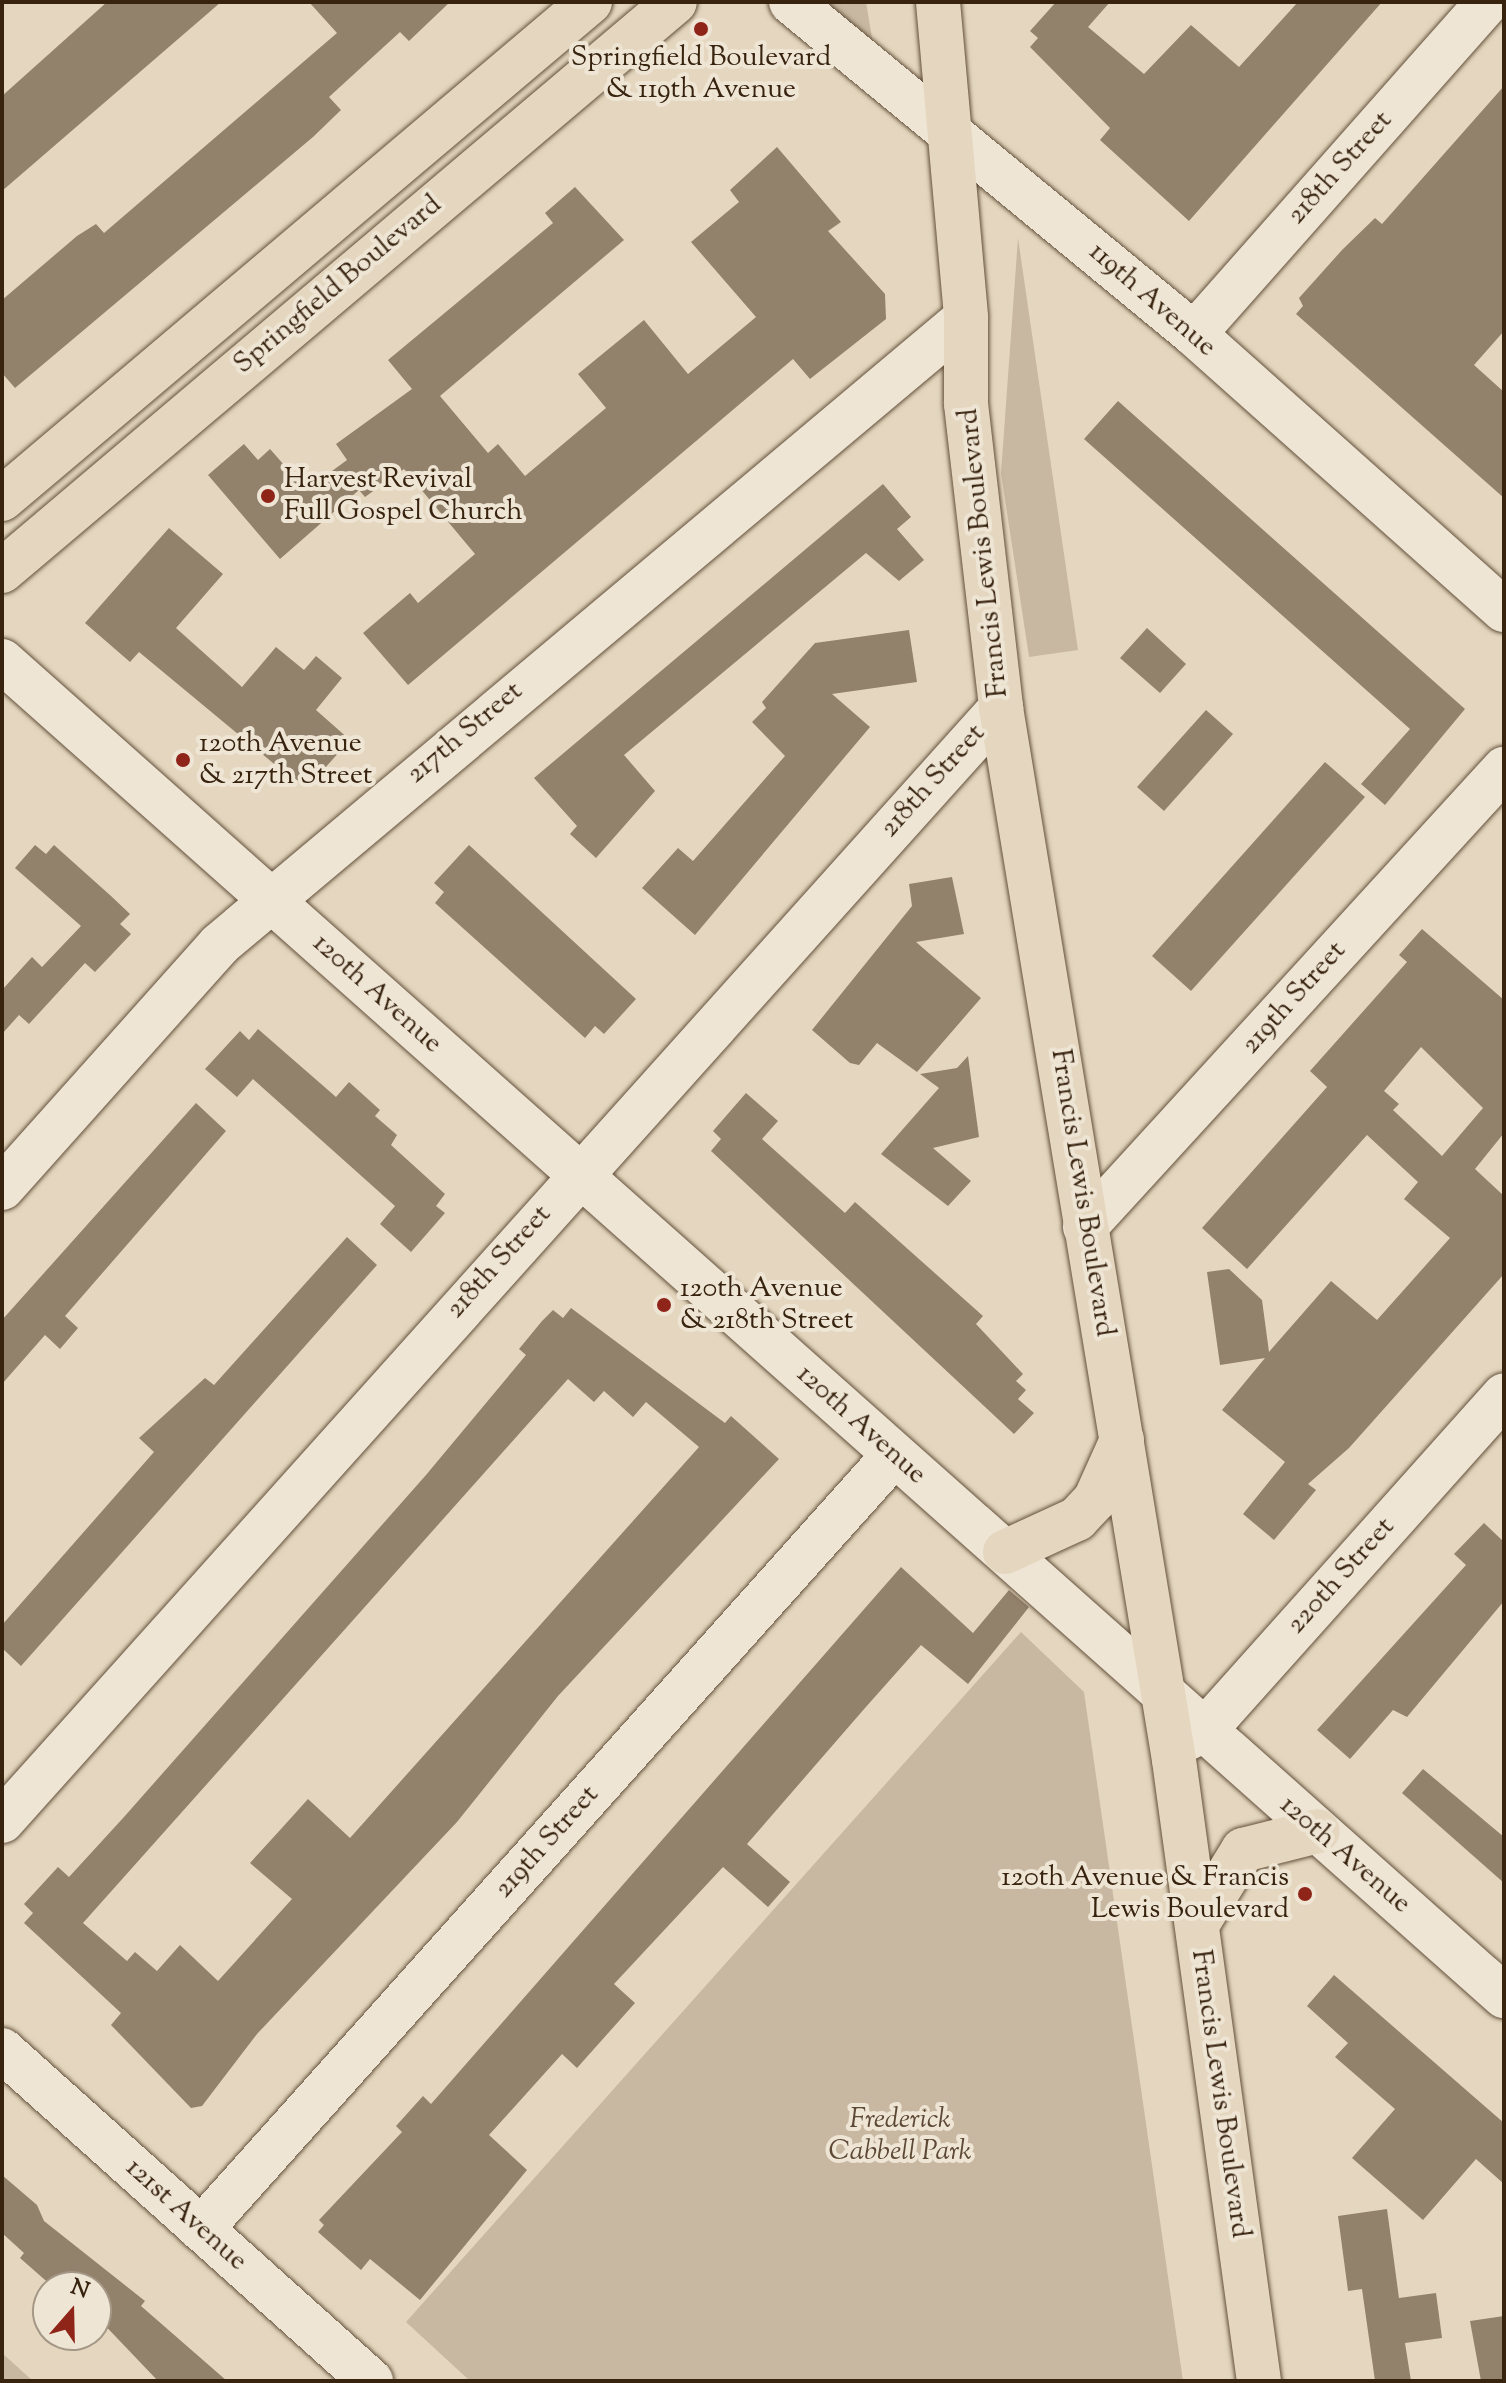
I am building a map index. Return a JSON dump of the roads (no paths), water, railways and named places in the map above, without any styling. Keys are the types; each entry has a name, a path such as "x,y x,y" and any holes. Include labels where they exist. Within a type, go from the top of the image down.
{"main road":[{"name":"Springfield Boulevard","path":"2,499 590,2"},
{"name":"Springfield Boulevard","path":"2,571 675,2"},
{"name":"Francis Lewis Boulevard","path":"938,2 966,318 966,404 1001,708 1161,1691 1188,1738 1198,1923 1259,2381"},
{"path":"1005,1552 1077,1519 1095,1500 1122,1440"},
{"path":"1198,1923 1243,1850 1318,1831"}],"street":[{"name":"119th Avenue","path":"791,2 951,130 1194,334 1504,610"},
{"name":"218th Street","path":"1194,334 1488,2"},
{"name":"217th Street","path":"2,1188 219,945 966,318"},
{"name":"120th Avenue","path":"2,661 1161,1691"},
{"name":"218th Street","path":"2,1821 578,1173 1001,708"},
{"name":"219th Street","path":"1085,1227 1504,769"},
{"name":"220th Street","path":"1188,1738 1504,1395"},
{"name":"219th Street","path":"201,2229 894,1455"},
{"name":"120th Avenue","path":"1188,1738 1318,1831 1504,1996"},
{"name":"121st Avenue","path":"2,2050 371,2381"}],"place":[{"name":"Springfield Boulevard & 119th Avenue","path":"701,29"},
{"name":"Harvest Revival Full Gospel Church","path":"268,496"},
{"name":"120th Avenue & 217th Street","path":"183,760"},
{"name":"120th Avenue & 218th Street","path":"664,1305"},
{"name":"120th Avenue & Francis Lewis Boulevard","path":"1305,1894"}],"park label":[{"name":"Frederick Cabbell Park","path":"900,2136"}]}
